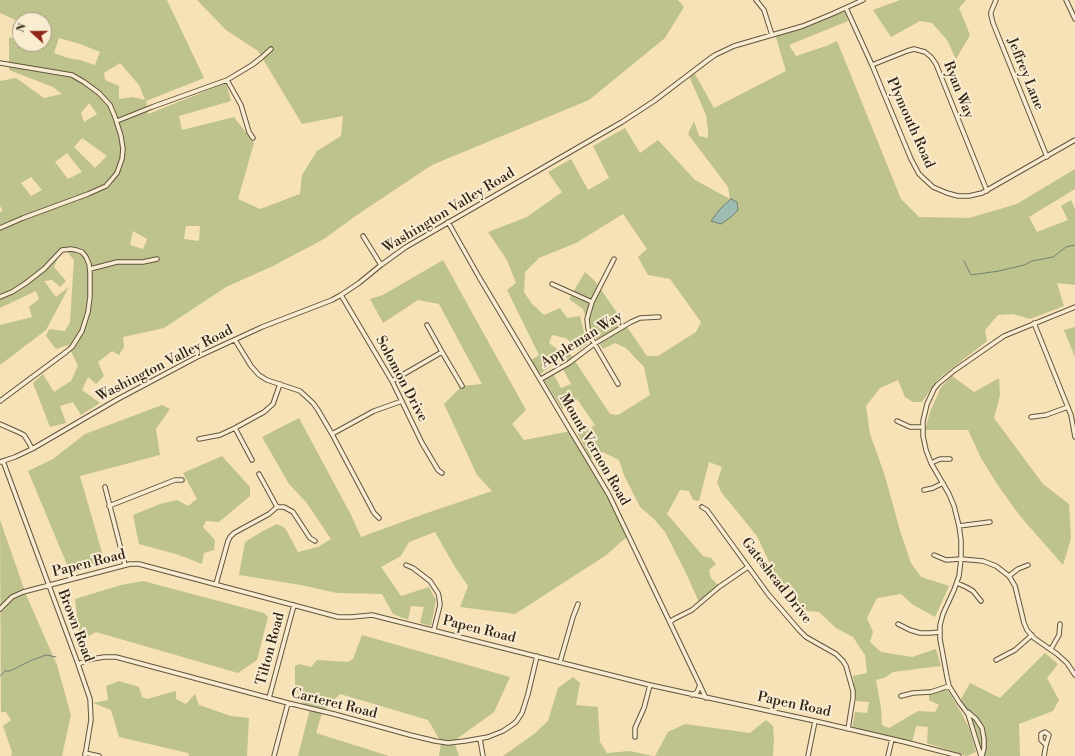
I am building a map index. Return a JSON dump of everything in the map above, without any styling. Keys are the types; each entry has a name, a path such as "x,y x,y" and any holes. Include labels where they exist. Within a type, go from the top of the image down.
{"street":[{"path":"756,0 766,14 772,35"},
{"name":"Washington Valley Road","path":"1,461 15,457 32,448 196,357 262,327 332,300 341,295 359,283 402,249 622,122 654,101 715,55 734,46 803,26 863,0"},
{"name":"Jeffrey Lane","path":"996,0 991,12 991,18 1047,156"},
{"path":"1066,0 1075,19"},
{"name":"Plymouth Road","path":"846,8 872,65 916,170 933,187 958,196 976,195 987,191 1075,140"},
{"path":"117,121 228,80 252,65 271,49"},
{"name":"Ryan Way","path":"872,65 914,49 925,52 931,56 936,64 987,191"},
{"path":"0,63 72,74 91,87 107,102 117,121 123,142 122,159 117,172 107,184 88,194 0,228"},
{"path":"228,80 241,105 249,132 253,138"},
{"name":"Mount Vernon Road","path":"448,222 609,495 706,698"},
{"path":"363,236 381,265"},
{"path":"0,297 12,292 26,283 44,269 62,250 71,249 82,252 89,264 90,297 88,312 85,325 76,340 66,352 0,401"},
{"path":"90,269 117,262 143,262 157,259"},
{"path":"614,259 592,302 587,324 588,332 594,344 618,384"},
{"path":"552,284 592,302"},
{"name":"Solomon Drive","path":"341,295 392,381 422,443 438,470 442,473"},
{"path":"982,756 971,720 950,686 947,677 940,625 943,614 957,582 961,559 961,540 954,506 931,463 924,445 922,427 923,420 927,404 934,389 954,370 1000,338 1075,307"},
{"name":"Appleman Way","path":"541,379 569,363 594,344 636,320 659,317"},
{"path":"1034,323 1068,407 1075,437"},
{"path":"428,325 462,386"},
{"path":"235,340 251,366 259,375 267,380 300,391 318,410 374,513 379,518"},
{"path":"392,381 442,352"},
{"path":"199,439 220,435 264,412 269,408 276,397 280,384"},
{"path":"332,434 374,412 402,401"},
{"path":"1031,417 1046,415 1068,407"},
{"path":"897,421 910,427 922,427"},
{"path":"0,424 24,435 32,448"},
{"path":"235,428 252,460"},
{"path":"931,463 940,459 950,459"},
{"name":"Brown Road","path":"1,461 49,585 89,695 92,706 91,724 85,754"},
{"path":"259,474 277,508"},
{"path":"109,506 175,480 182,480"},
{"path":"924,490 933,488 943,483"},
{"path":"105,487 125,565"},
{"path":"216,584 230,537 234,533 277,508 284,507 293,512 310,538 315,541"},
{"name":"Gateshead Drive","path":"702,507 711,514 773,600 802,634 836,654 846,666 854,691 848,729"},
{"path":"959,526 990,522"},
{"path":"934,555 946,560 961,559 983,561 1001,569 1009,576 1015,586 1025,625 1032,635 1065,661 1075,675"},
{"name":"Papen Road","path":"0,609 7,601 18,594 134,563 338,617 372,615 650,685 815,721 959,756"},
{"path":"406,565 413,568 426,578 438,593 440,605 434,630"},
{"path":"1009,576 1018,569 1028,565"},
{"path":"670,622 692,610 719,587 748,567"},
{"path":"957,582 970,588 981,601"},
{"path":"560,662 578,604"},
{"name":"Tilton Road","path":"269,698 294,605"},
{"path":"898,624 920,633 930,634 940,632"},
{"path":"1051,649 1059,634 1060,624"},
{"path":"996,660 1020,647 1032,635"},
{"name":"Carteret Road","path":"78,664 92,659 116,657 441,742 480,739 503,731 516,722 522,712 528,694 537,656"},
{"path":"634,737 635,728 644,708 650,685"},
{"path":"692,695 697,692 700,685"},
{"path":"901,696 913,693 931,692 950,686"},
{"path":"274,756 288,703"},
{"path":"967,712 976,719 982,728 984,739 982,756"},
{"path":"808,756 815,721"},
{"path":"480,739 483,756"},
{"path":"888,756 892,739"},
{"path":"1044,756 1046,745"},
{"path":"85,754 99,756"}],"green space":[{"path":"0,0 167,0 204,78 146,101 148,114 226,83 231,101 179,116 182,130 234,117 254,143 238,199 260,209 300,194 302,175 317,151 341,136 343,116 302,124 258,51 226,30 197,0 678,0 684,7 665,38 589,100 432,165 324,239 273,266 226,287 164,328 123,337 124,347 119,355 112,351 98,362 104,376 96,384 88,377 82,390 100,403 81,415 73,402 60,406 66,423 50,427 33,383 43,374 54,392 71,381 78,366 68,345 56,349 46,336 49,329 65,331 70,322 74,260 63,247 54,267 66,281 60,287 52,280 44,281 56,297 69,287 46,330 0,365 0,325 32,317 29,307 39,299 36,291 0,308 0,212 3,211 0,206 0,81 16,78 44,98 62,94 53,87 9,70 9,37 12,38 12,52 52,52 52,12 12,12 12,18 0,13","holes":["59,38 100,52 95,65 54,53","120,63 139,85 145,100 133,97 119,99 119,86 105,80 104,73","89,103 97,114 84,122 81,113","82,138 107,156 95,168 74,147","67,153 82,172 68,179 55,162","31,177 42,190 31,196 21,183","186,226 200,226 199,241 184,239","133,231 147,239 143,249 130,245"]},
{"path":"900,0 966,0 959,8 970,35 956,59 947,40 932,23 920,21 891,37 873,10"},
{"path":"845,12 848,21 789,45 796,56 837,41 901,199 919,217 969,218 1017,204 1075,169 1075,189 1029,217 1037,232 1068,220 1061,206 1071,200 1075,209 1075,285 1057,283 1064,306 1030,319 1013,314 998,315 985,330 987,341 937,380 922,402 913,402 905,397 898,380 880,388 866,406 870,434 884,473 901,534 911,563 921,577 949,586 935,617 912,604 901,594 877,598 867,618 873,632 870,642 881,652 912,657 936,649 941,666 893,672 884,678 876,680 881,708 882,725 889,728 918,711 935,712 939,705 929,700 929,694 947,689 970,730 976,752 966,756 927,743 928,727 916,726 912,742 852,728 855,712 867,713 869,702 856,701 853,676 867,673 865,655 853,637 836,628 819,612 807,611 790,592 772,568 757,536 721,492 717,482 722,467 709,462 699,501 693,500 689,491 680,490 667,514 703,556 711,558 716,564 709,570 711,578 719,586 699,602 665,532 654,519 640,507 624,475 619,460 603,452 590,459 577,432 595,425 577,399 562,409 544,380 554,375 561,388 571,384 564,371 557,362 540,374 531,360 539,355 507,290 516,283 507,260 488,232 527,217 562,192 548,172 571,159 588,190 609,178 593,146 625,128 640,153 658,140 695,180 730,199 728,187 688,134 694,121 699,136 708,138 706,115 689,76 695,74 714,108 786,71 775,34","holes":["623,214 647,249 638,257 648,275 670,279 701,322 696,332 658,356 647,356 595,281 585,272 569,299 583,309 590,328 603,349 615,343 626,348 644,367 650,395 618,415 610,414 567,349 561,352 549,343 552,335 566,338 578,350 587,344 580,316 567,318 560,308 544,315 532,304 524,292 525,272 539,258 576,243"]},
{"path":"443,260 526,410 512,424 524,440 571,431 609,495 629,535 605,556 515,614 460,607 468,586 435,532 409,542 401,556 381,567 401,596 429,587 436,600 431,626 420,623 424,607 411,606 408,620 393,614 382,594 337,593 301,585 239,575 245,542 277,524 285,528 298,552 318,547 331,539 306,502 289,484 262,437 299,418 351,515 361,537 492,491 477,475 444,404 462,386 482,384 439,304 418,300 383,323 370,299 383,295"},
{"path":"1075,327 1075,357 1064,330"},
{"path":"952,376 974,392 999,378 1000,395 994,418 1043,484 1069,504 1071,539 1063,565 1020,516 997,484 981,458 968,430 925,430 930,412 941,387"},
{"path":"162,405 170,409 156,429 160,455 80,476 105,563 71,574 28,471 53,459 85,434"},
{"path":"222,456 250,487 250,496 219,522 206,521 203,527 215,540 214,550 204,553 202,564 179,555 139,544 133,515 160,504 177,500 188,506 197,499 183,473"},
{"path":"0,520 27,597 57,665 71,715 62,756 11,756 12,752 3,726 11,720 6,712 1,712"},
{"path":"143,581 264,613 268,617 257,660 238,673 96,632 80,641 75,599 121,585"},
{"path":"362,635 510,677 494,712 454,741 459,756 439,756 441,742 428,720 340,694 322,713 316,733 389,756 298,756 310,709 300,701 295,684 295,666 299,664 311,667 317,660 348,662 353,659"},
{"path":"1045,653 1058,664 1047,678 1059,700 1053,711 1019,724 1020,756 984,756 961,699 970,683 1000,698"},
{"path":"573,677 580,683 576,705 598,707 600,742 607,753 630,751 653,756 503,756 534,734 548,721 558,688"},
{"path":"119,681 139,687 142,697 147,699 176,691 176,699 186,704 195,694 199,705 231,716 249,718 247,756 189,756 188,753 119,737 111,710 93,703 108,700 106,686"},
{"path":"766,720 773,726 773,756 655,756 668,732 685,724 750,733"}],"water":[{"path":"731,199 737,202 738,210 721,224 711,221 720,209"}],"waterway":[{"path":"964,261 971,275 999,271 1024,265 1032,261 1053,257 1066,247 1075,245"},
{"path":"0,676 5,671 10,671 46,655 56,657"}]}
